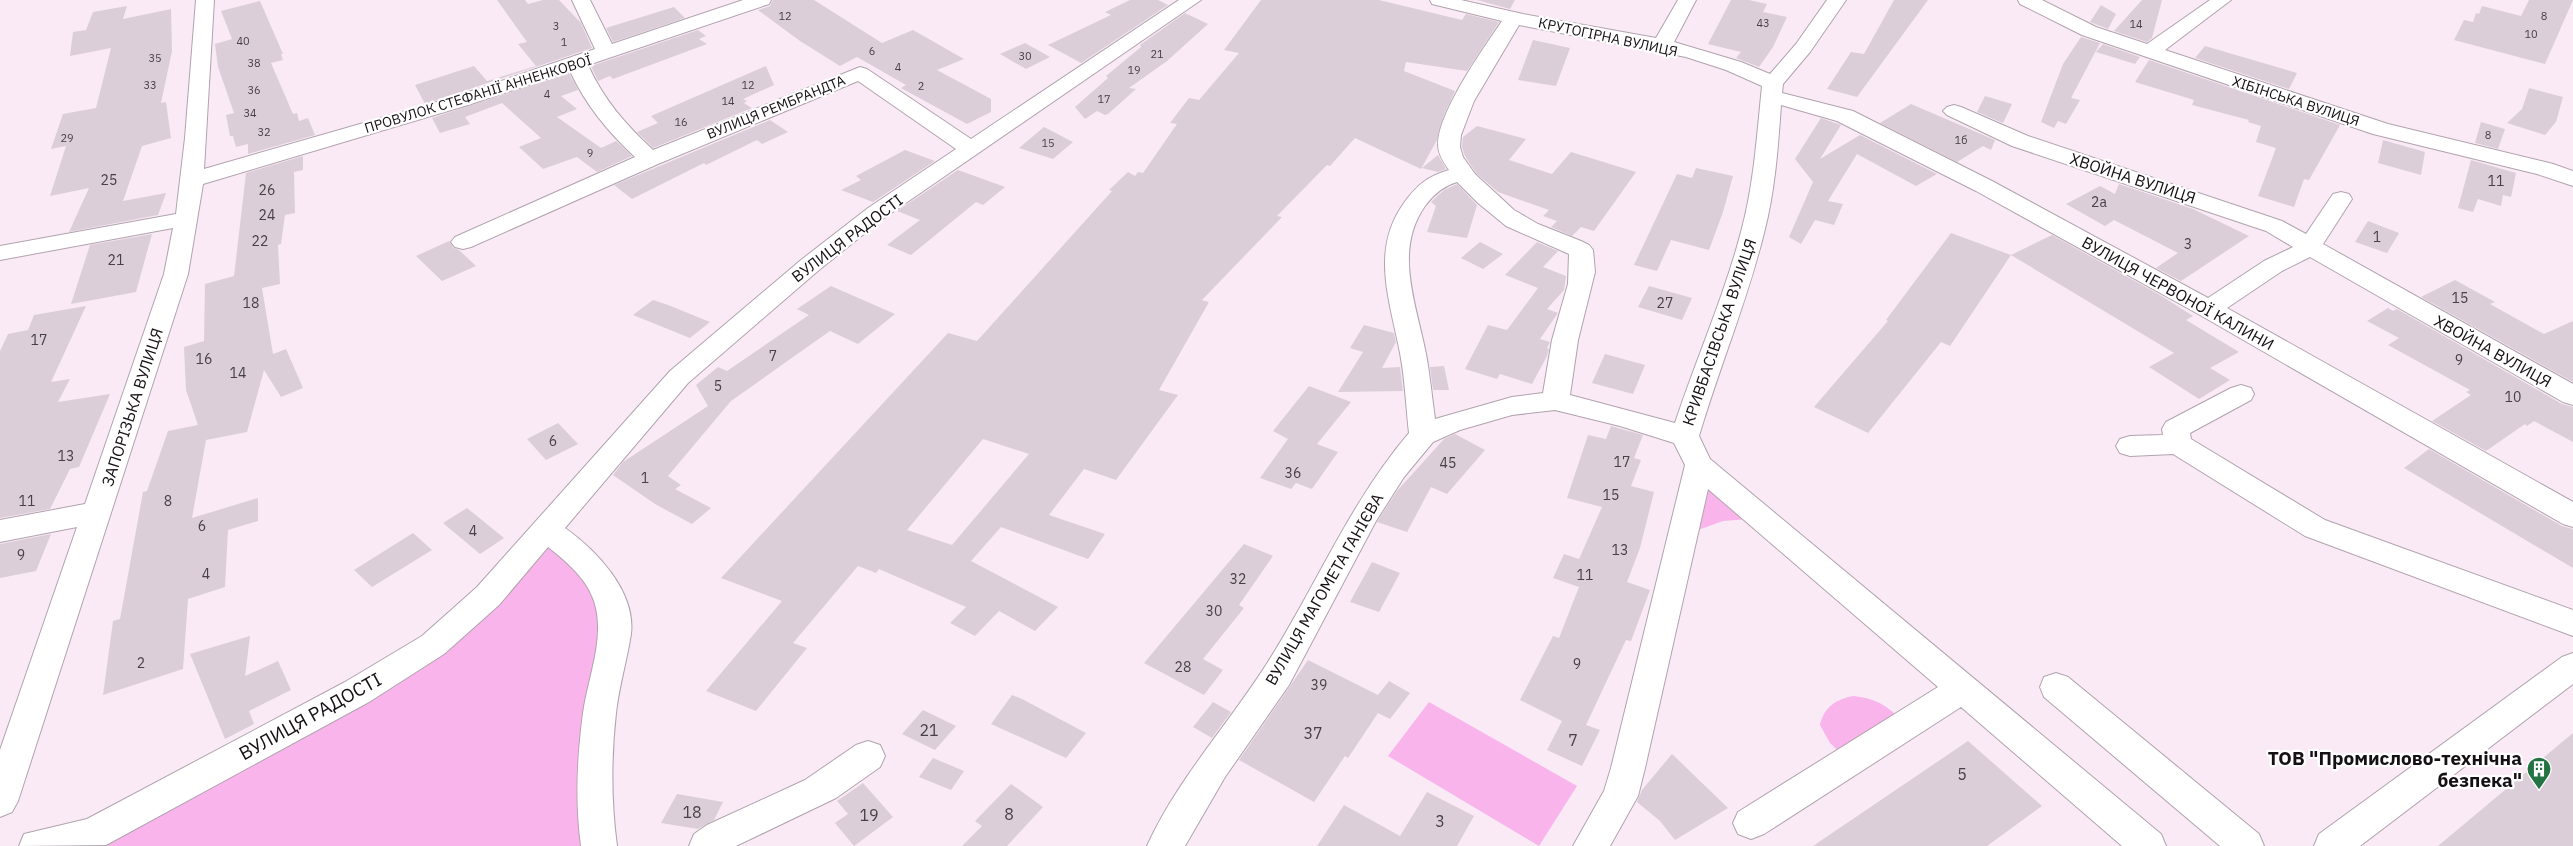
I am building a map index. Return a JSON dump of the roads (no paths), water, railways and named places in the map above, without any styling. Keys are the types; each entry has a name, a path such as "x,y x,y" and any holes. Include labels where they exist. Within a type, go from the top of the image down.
{"street":[{"name":"ЗАПОРІЗЬКА ВУЛИЦЯ","path":"0,802 176,274 187,219 192,180 205,0"},
{"path":"581,0 607,53"},
{"name":"ПРОВУЛОК СТЕФАНІЇ АННЕНКОВОЇ","path":"192,180 461,101 762,0"},
{"name":"ВУЛИЦЯ РАДОСТІ","path":"37,846 93,834 357,692 418,655 446,634 488,596 679,377 711,348 876,213 1192,0"},
{"name":"КРУТОГІРНА ВУЛИЦЯ","path":"1439,0 1514,18 1662,46 1727,64 1772,90"},
{"path":"1662,46 1687,0"},
{"path":"1772,90 1837,0"},
{"name":"ХІБІНСЬКА ВУЛИЦЯ","path":"2027,0 2089,30 2381,129 2545,169 2573,178"},
{"path":"2150,51 2222,0"},
{"path":"1514,18 1499,39 1453,123 1449,147 1454,160 1490,202 1516,222 1581,250 1584,261 1565,340 1555,401"},
{"path":"577,63 592,94 605,113 621,133 650,158"},
{"name":"ВУЛИЦЯ РЕМБРАНДТА","path":"463,242 650,158 860,73 971,149"},
{"name":"ВУЛИЦЯ ЧЕРВОНОЇ КАЛИНИ","path":"1772,90 1845,116 1984,186 2209,309 2573,516"},
{"name":"КРИВБАСІВСЬКА ВУЛИЦЯ","path":"1699,465 1685,436 1706,368 1734,295 1753,232 1764,178 1772,90"},
{"name":"ХВОЙНА ВУЛИЦЯ","path":"1954,111 2020,142 2258,220 2283,231 2309,248 2573,396"},
{"path":"1423,435 1413,354 1401,308 1396,246 1404,219 1424,192 1442,179 1464,173"},
{"path":"2209,309 2273,266 2309,248 2342,199"},
{"path":"0,253 187,219"},
{"path":"2178,444 2176,429 2241,394"},
{"name":"ВУЛИЦЯ МАГОМЕТА ГАНІЄВА","path":"1165,846 1208,773 1277,675 1364,516 1394,470 1423,435 1451,423 1512,406 1555,401 1623,417 1685,436"},
{"path":"2130,446 2178,444 2315,528 2573,623"},
{"path":"1591,846 1620,796 1628,768 1699,465 2148,846"},
{"path":"0,531 97,512"},
{"path":"547,530 570,546 598,579 609,593 615,616 615,632 596,738 595,828 598,846"},
{"path":"2332,846 2573,666"},
{"path":"2056,687 2246,846"},
{"path":"1751,823 1963,689"},
{"path":"707,846 715,839 760,816 817,792 868,756"}],"place":[{"name":"ТОВ \"Промислово-технічна безпека\"","path":"2539,790"}]}
